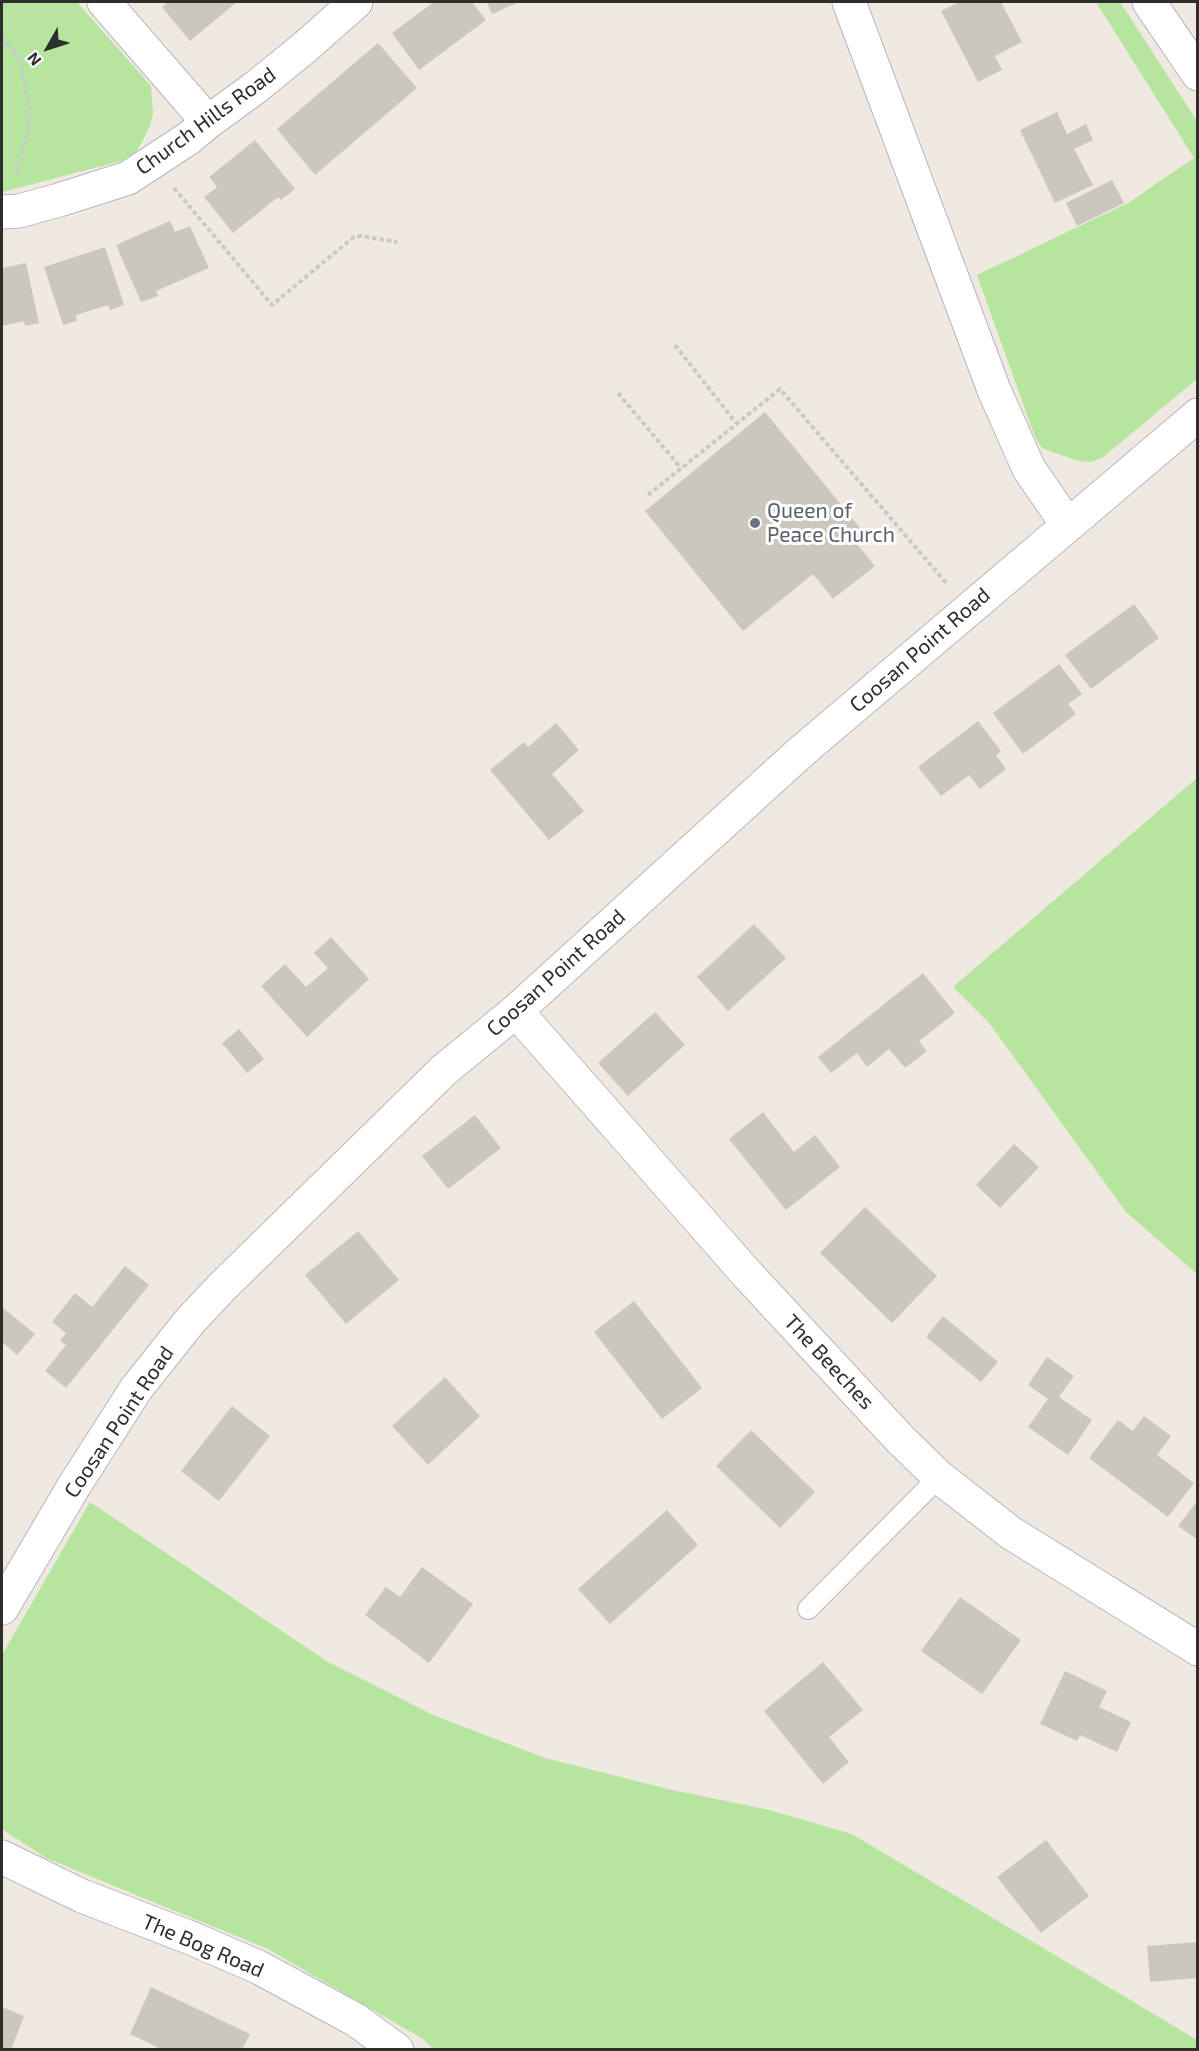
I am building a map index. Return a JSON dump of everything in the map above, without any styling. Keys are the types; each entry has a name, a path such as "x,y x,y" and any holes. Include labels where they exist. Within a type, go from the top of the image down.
{"street":[{"path":"104,2 208,122"},
{"name":"Church Hills Road","path":"4,212 39,205 128,178 189,138 296,55 356,2"},
{"path":"849,2 994,390 1029,469 1067,524"},
{"path":"1149,2 1197,74"},
{"name":"Coosan Point Road","path":"2,1608 74,1486 136,1389 190,1321 230,1279 444,1070 516,1011 802,751 1197,415"},
{"name":"The Beeches","path":"516,1011 747,1274 900,1439 939,1477 1011,1533 1197,1649"},
{"name":"The Bog Road","path":"2,1857 82,1896 191,1938 258,1967 356,2020 397,2049"}],"lane":[{"path":"808,1609 939,1477"}],"path":[{"path":"2,37 13,49 21,65 29,106 29,126 25,145 4,212"},
{"path":"152,163 272,305 354,237 361,236 397,242"},
{"path":"675,345 736,423"},
{"path":"648,495 780,389 968,609"},
{"path":"618,393 681,468"}],"green space":[{"path":"2,2 77,2 151,86 153,114 150,126 137,151 121,161 2,192"},
{"path":"1096,2 1120,2 1197,121 1198,378 1102,458 1091,462 1078,461 1042,448 1035,437 977,275 1128,203 1194,158"},
{"path":"1197,778 1197,1274 1126,1212 990,1024 953,987"},
{"path":"90,1502 328,1662 433,1715 545,1758 668,1789 769,1810 852,1834 1197,2040 1197,2049 433,2049 423,2039 268,1949 46,1858 2,1829 2,1655"}],"building":[{"path":"168,2 237,2 190,41 162,7"},
{"path":"434,2 472,2 486,20 419,70 392,33"},
{"path":"487,2 519,2 492,14"},
{"path":"959,2 1001,2 1022,42 995,56 1002,70 978,82 941,11"},
{"path":"378,43 417,88 315,175 277,129"},
{"path":"1057,112 1067,134 1086,124 1093,140 1074,149 1093,185 1055,203 1020,130"},
{"path":"255,140 295,189 281,200 278,197 233,233 204,197 217,187 209,177"},
{"path":"1112,180 1124,203 1077,226 1066,203"},
{"path":"170,221 175,232 190,226 209,268 156,291 158,296 141,302 116,245"},
{"path":"105,247 124,305 110,310 108,305 76,315 77,321 63,325 44,267"},
{"path":"26,263 39,323 25,326 24,321 2,326 2,268"},
{"name":"Queen of Peace Church","path":"765,412 866,535 856,543 875,566 833,599 813,574 743,631 645,511"},
{"path":"1134,604 1159,638 1091,689 1065,655"},
{"path":"1059,664 1082,694 1068,704 1076,714 1023,754 993,713"},
{"path":"978,721 1001,751 996,755 1006,769 980,789 969,775 941,796 918,767"},
{"path":"556,723 579,750 552,774 584,811 549,840 490,770 524,742 528,747"},
{"path":"754,924 786,958 728,1011 697,977"},
{"path":"331,937 369,979 307,1037 261,986 285,964 306,987 328,968 314,953"},
{"path":"923,973 955,1013 919,1041 927,1051 905,1068 889,1049 867,1067 857,1053 831,1073 818,1057"},
{"path":"655,1012 685,1045 628,1096 598,1063"},
{"path":"239,1029 264,1059 247,1073 222,1043"},
{"path":"763,1112 794,1152 815,1135 840,1167 786,1210 729,1139"},
{"path":"475,1115 501,1148 448,1189 422,1156"},
{"path":"1014,1144 1039,1167 1000,1208 976,1185"},
{"path":"865,1207 937,1276 892,1323 820,1253"},
{"path":"358,1231 399,1280 346,1324 305,1275"},
{"path":"125,1266 149,1285 66,1388 45,1371 66,1345 60,1341 66,1333 52,1322 75,1293 92,1307"},
{"path":"634,1301 702,1388 662,1419 594,1332"},
{"path":"2,1307 35,1334 17,1355 2,1342"},
{"path":"943,1316 998,1362 981,1382 926,1337"},
{"path":"1047,1357 1074,1376 1059,1397 1092,1420 1068,1455 1028,1427 1048,1399 1028,1385"},
{"path":"445,1377 480,1416 428,1465 392,1426"},
{"path":"232,1406 270,1436 219,1501 181,1471"},
{"path":"1144,1416 1171,1436 1157,1455 1194,1483 1168,1517 1089,1458 1118,1420 1133,1431"},
{"path":"751,1430 815,1492 780,1528 716,1466"},
{"path":"1198,1500 1198,1540 1178,1526"},
{"path":"667,1510 698,1545 610,1624 578,1589"},
{"path":"422,1567 473,1604 429,1663 365,1615 386,1587 400,1597"},
{"path":"960,1597 1021,1640 982,1694 921,1651"},
{"path":"823,1662 863,1710 829,1737 849,1762 823,1784 764,1711"},
{"path":"1065,1671 1107,1691 1099,1707 1131,1722 1117,1752 1080,1735 1077,1741 1040,1724"},
{"path":"1046,1840 1089,1896 1041,1933 997,1877"},
{"path":"1198,1942 1198,1978 1150,1982 1147,1946"},
{"path":"151,1987 250,2034 242,2050 163,2050 130,2034"},
{"path":"2,2007 24,2016 11,2050 2,2050"}],"place":[{"name":"Queen of Peace Church","path":"755,523"}]}
